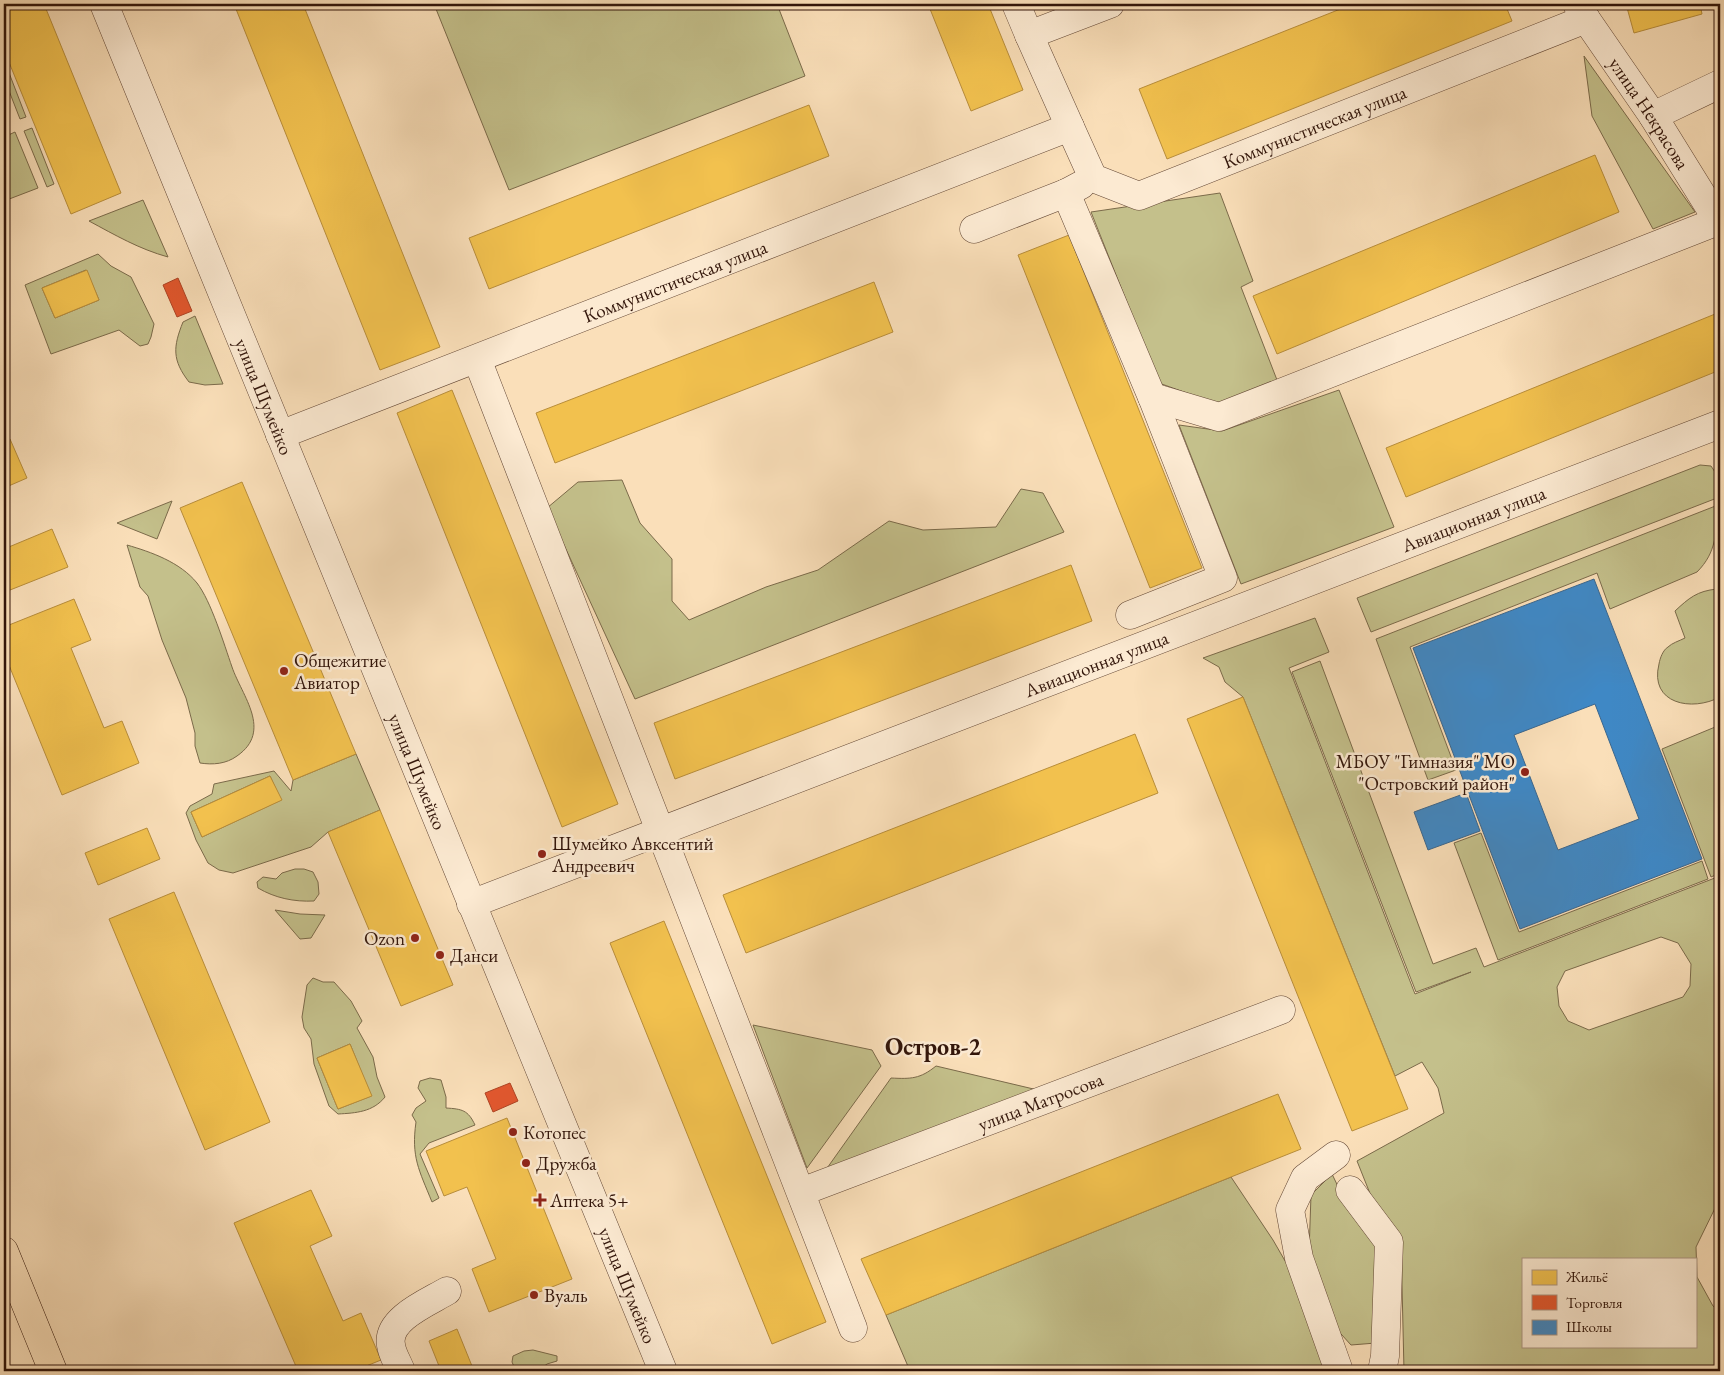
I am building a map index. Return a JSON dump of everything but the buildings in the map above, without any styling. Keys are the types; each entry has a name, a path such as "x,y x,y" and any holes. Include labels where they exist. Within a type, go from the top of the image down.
{"main road":[{"path":"4,1251 53,1371"}],"street":[{"name":"улица Шумейко","path":"104,4 663,1371"},
{"path":"974,229 1066,193 1093,178 1016,4"},
{"path":"1029,35 1110,4"},
{"name":"Коммунистическая улица","path":"1093,178 1138,196 1582,12"},
{"name":"улица Некрасова","path":"1582,12 1653,116 1719,223"},
{"path":"1653,116 1720,84"},
{"name":"Коммунистическая улица","path":"280,435 1070,128"},
{"path":"1066,193 1152,396 1223,578 1130,615"},
{"path":"1152,396 1219,417 1719,223"},
{"path":"477,359 853,1328"},
{"name":"Авиационная улица","path":"472,904 1720,424"},
{"name":"улица Матросова","path":"801,1192 1281,1010"},
{"path":"1336,1155 1305,1178 1290,1210 1298,1258 1339,1371"},
{"path":"1350,1190 1390,1242 1385,1356 1382,1371"},
{"path":"401,1371 390,1344 395,1326 418,1307 447,1291"}],"shaded area":[{"path":"434,4 777,4 805,76 509,190"},
{"path":"1584,56 1695,212 1653,229 1592,116"},
{"path":"6,65 26,117 20,119 4,78 4,66"},
{"path":"32,128 54,184 47,187 24,131"},
{"path":"15,132 38,188 4,201 4,137"},
{"path":"1220,193 1253,281 1241,287 1277,380 1217,404 1159,383 1091,212"},
{"path":"143,200 168,257 137,246 89,221"},
{"path":"98,254 111,266 131,277 154,324 148,344 140,346 119,330 51,354 25,285","holes":["86,270 99,300 55,318 42,288"]},
{"path":"195,316 223,384 205,385 189,382 179,367 176,353 177,339 183,322"},
{"path":"1339,390 1394,527 1241,584 1179,425 1222,431"},
{"path":"1700,465 1711,466 1717,475 1717,498 1371,632 1357,598"},
{"path":"622,480 640,523 672,559 672,601 689,620 766,587 818,570 889,521 923,530 996,527 1021,489 1043,493 1064,532 635,699 547,508 578,482"},
{"path":"172,501 157,539 117,523"},
{"path":"1718,505 1716,533 1712,549 1697,572 1610,609 1597,573 1410,647 1456,770 1428,780 1376,639"},
{"path":"127,545 155,555 182,569 197,583 207,600 232,667 252,713 254,724 253,736 248,746 233,759 219,763 200,763 186,698 162,640 148,596 140,587"},
{"path":"1717,589 1720,591 1720,697 1709,702 1697,704 1675,701 1660,688 1658,678 1659,662 1662,654 1672,644 1685,638 1675,611 1694,596 1704,591"},
{"path":"1315,618 1329,652 1289,668 1415,994 1471,972 1416,992 1292,672 1320,661 1433,964 1476,948 1484,967 1720,876 1720,1198 1696,1247 1697,1277 1713,1306 1720,1311 1720,1371 1404,1371 1401,1241 1373,1201 1357,1161 1444,1113 1438,1088 1422,1062 1395,1076 1243,697 1225,682 1219,667 1203,658","holes":["1661,937 1678,943 1691,964 1690,986 1683,997 1589,1030 1568,1021 1559,1006 1557,987 1565,971"]},
{"path":"1720,725 1720,873 1711,877 1662,749"},
{"path":"356,754 380,810 328,832 311,847 233,873 219,870 208,863 196,840 186,813 190,806 212,794 214,784 274,771 291,791 293,780","holes":["270,776 281,800 202,837 191,812"]},
{"path":"1481,833 1519,932 1702,861 1708,879 1498,960 1454,843"},
{"path":"295,869 313,872 318,882 319,894 314,901 285,899 258,888 257,882 263,877 276,879 282,873"},
{"path":"275,910 325,915 311,938 300,939"},
{"path":"313,978 323,982 334,982 351,1001 362,1021 357,1028 373,1057 377,1077 385,1097 370,1109 338,1114 329,1106 314,1064 311,1039 304,1028 302,1017 307,985","holes":["350,1044 371,1096 338,1109 317,1058"]},
{"path":"753,1025 872,1050 881,1066 807,1168"},
{"path":"936,1066 1042,1091 825,1171 891,1078 915,1077 925,1074"},
{"path":"430,1078 441,1080 446,1097 446,1108 464,1111 470,1116 475,1125 429,1143 420,1154 439,1198 432,1202 417,1163 415,1154 416,1122 412,1115 416,1108 426,1101 418,1088 420,1081"},
{"path":"1332,1174 1344,1199 1378,1244 1376,1343 1351,1345 1332,1324 1309,1253 1311,1195"},
{"path":"1231,1177 1273,1240 1307,1299 1326,1371 1107,1371 1105,1368 1098,1371 910,1371 886,1315"},
{"path":"533,1350 557,1356 557,1361 547,1364 538,1371 518,1371 515,1369 512,1362 513,1356 524,1351"}],"place":[{"name":"Общежитие Авиатор","path":"284,671"},
{"name":"МБОУ \"Гимназия\" МО \"Островский район\"","path":"1525,772"},
{"name":"Шумейко Авксентий Андреевич","path":"542,854"},
{"name":"Ozon","path":"415,938"},
{"name":"Данси","path":"440,955"},
{"name":"Котопес","path":"513,1132"},
{"name":"Дружба","path":"526,1163"},
{"name":"Аптека 5+","path":"540,1200"},
{"name":"Вуаль","path":"534,1295"}],"district":[{"name":"Остров-2","path":"933,1046"}]}
